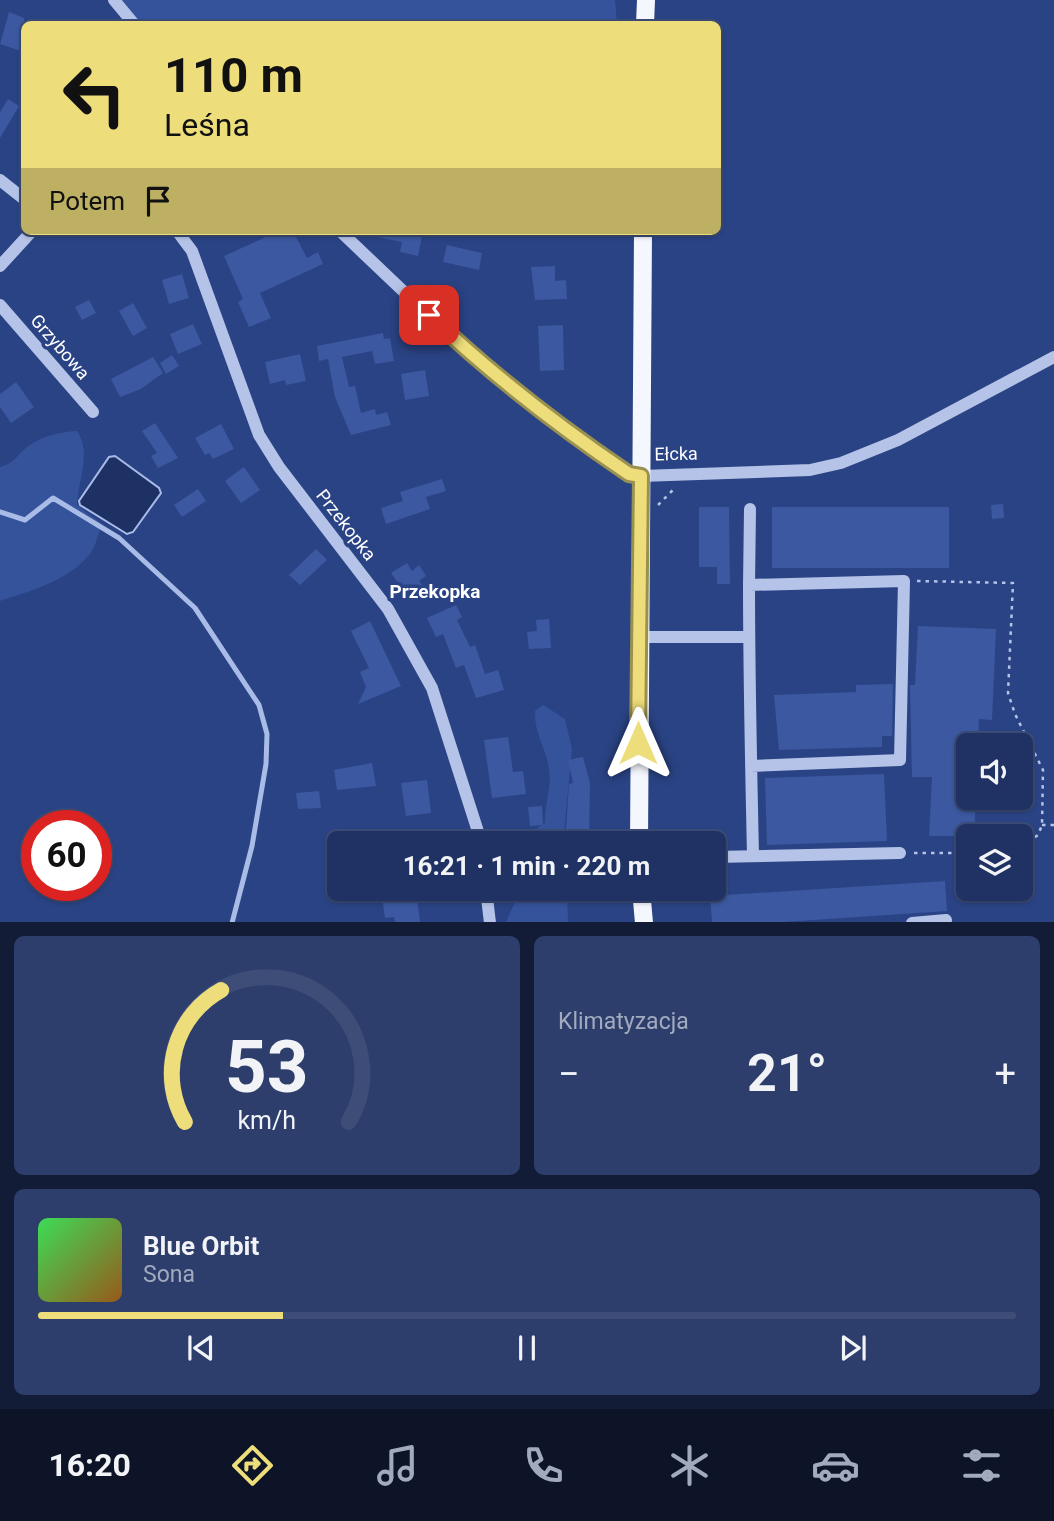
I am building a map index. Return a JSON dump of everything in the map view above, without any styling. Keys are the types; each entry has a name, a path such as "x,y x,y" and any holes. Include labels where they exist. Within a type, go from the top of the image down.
{"main road":[{"path":"645,21 646,0"},
{"path":"641,476 643,235"},
{"name":"Ełcka","path":"639,831 641,476"},
{"path":"642,901 645,922"}],"street":[{"path":"114,0 132,21"},
{"path":"0,180 21,197"},
{"path":"0,266 28,235"},
{"name":"Przekopka","path":"180,235 192,251 259,435 279,467 388,609 432,688 478,831"},
{"path":"344,235 464,349 517,393 629,474 641,476"},
{"name":"Grzybowa","path":"0,305 93,412"},
{"name":"Ełcka","path":"641,476 800,470 841,463 898,440 1054,357"},
{"path":"750,509 749,638 753,855"},
{"path":"749,586 904,581 900,760 751,766"},
{"path":"639,637 749,638"},
{"path":"726,856 900,853"},
{"path":"487,901 490,922"},
{"path":"912,922 946,920"}],"path":[{"path":"904,581 1013,583 1008,693 1015,714 1042,763 1042,825 1038,835 1033,838"},
{"path":"1042,825 1054,825"},
{"path":"900,853 956,853"}],"shaded area":[{"path":"120,0 615,0 617,21 137,21"},
{"path":"77,431 84,458 77,505 102,524 93,548 80,564 60,578 0,601 0,467 39,440"},
{"path":"115,456 159,488 161,493 133,532 127,534 80,505 79,501 109,457"},
{"path":"543,705 565,719 572,749 564,831 533,831 545,823 550,776 536,727 535,711"},
{"path":"516,901 567,901 568,922 506,922"}],"building":[{"path":"9,12 24,18 24,21 21,21 21,51 0,44"},
{"path":"8,99 19,106 0,138 0,112"},
{"path":"270,235 295,235 307,258 318,252 323,264 260,293 271,318 249,327 238,302 243,299 224,256"},
{"path":"422,235 418,256 400,252 402,242 377,237"},
{"path":"447,245 482,253 479,270 443,262"},
{"path":"555,266 555,281 566,280 567,299 535,300 531,267"},
{"path":"182,274 189,298 169,304 162,280"},
{"path":"89,300 96,313 82,320 75,307"},
{"path":"133,303 147,328 133,336 119,311"},
{"path":"193,324 202,344 178,354 170,334"},
{"path":"563,325 564,370 540,371 538,326"},
{"path":"383,333 384,339 390,338 394,361 375,364 372,351 342,357 349,387 355,386 361,413 375,409 376,415 387,412 391,425 351,435 335,397 328,359 319,361 317,346"},
{"path":"300,354 306,381 286,385 285,380 270,384 265,362"},
{"path":"172,355 179,366 166,374 160,363"},
{"path":"153,357 163,373 141,389 120,397 111,379"},
{"path":"425,370 429,396 405,400 401,374"},
{"path":"16,382 34,407 11,423 0,407 0,394"},
{"path":"155,423 178,458 158,468 151,456 157,453 142,431"},
{"path":"221,424 234,449 213,459 209,453 205,455 195,438"},
{"path":"244,467 260,490 241,503 225,481"},
{"path":"442,479 446,491 426,497 430,509 386,524 381,508 403,501 400,492"},
{"path":"198,489 206,501 182,517 174,505"},
{"path":"1003,504 1004,518 992,519 991,505"},
{"path":"699,507 729,507 730,584 717,584 717,567 699,567"},
{"path":"772,507 949,507 949,568 772,568"},
{"path":"316,549 327,560 300,585 289,575"},
{"path":"407,563 412,571 419,565 426,576 419,581 423,586 408,597 391,573"},
{"path":"456,605 462,617 457,620 470,647 475,645 485,674 498,670 504,690 476,698 464,665 456,668 443,634 436,637 427,618"},
{"path":"549,619 551,648 529,649 527,632 537,631 536,620"},
{"path":"370,621 401,686 358,704 366,687 360,672 369,668 351,631"},
{"path":"918,626 996,629 992,720 979,719 978,733 956,733 956,810 975,810 975,824 956,824 956,836 929,836 932,777 912,777 910,685 915,685"},
{"path":"893,684 892,736 882,736 882,747 779,750 774,695 856,692 856,685"},
{"path":"508,737 513,772 523,771 526,794 492,798 484,740"},
{"path":"583,757 590,783 589,831 566,831 569,784 573,783 568,760"},
{"path":"372,763 376,786 337,790 334,770"},
{"path":"884,774 887,841 767,845 765,778"},
{"path":"427,780 431,813 406,816 401,783"},
{"path":"319,791 321,808 298,809 296,793"},
{"path":"542,806 543,825 530,826 528,807"},
{"path":"945,881 947,911 784,922 712,922 710,901 726,901 726,895"},
{"path":"417,901 420,922 395,922 394,917 385,918 383,903"}],"waterway":[{"path":"0,512 25,520 53,498 119,538 195,608 259,705 267,734 266,764 252,846 232,922"}],"district":[{"name":"Przekopka","path":"435,591"}],"route":[{"path":"429,315 481,364 568,433 629,474 641,476 638,743"}]}
